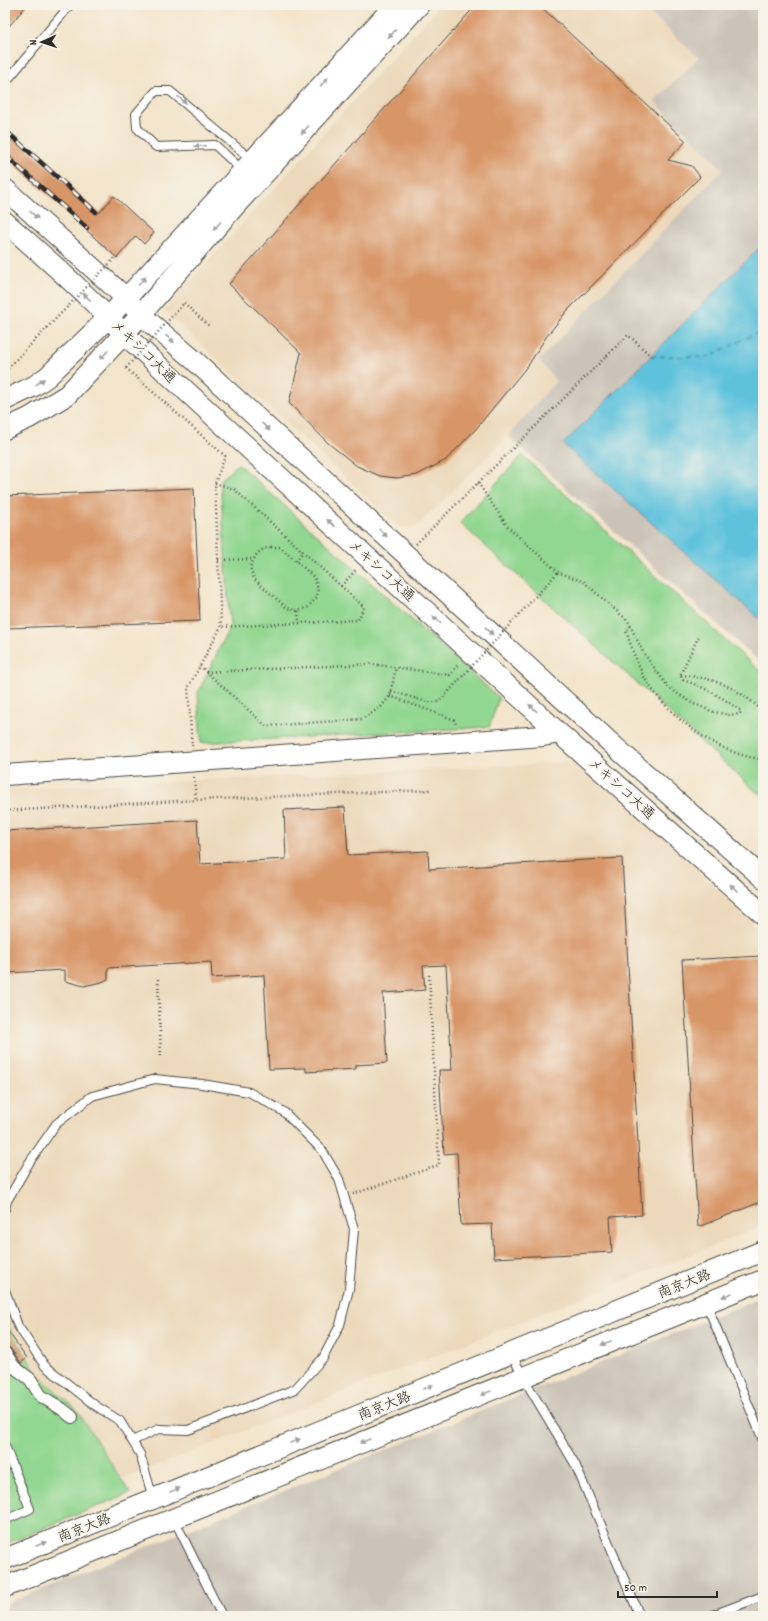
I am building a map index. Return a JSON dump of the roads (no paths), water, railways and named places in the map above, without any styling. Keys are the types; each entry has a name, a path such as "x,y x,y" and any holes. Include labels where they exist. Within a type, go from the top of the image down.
{"street":[{"path":"5,400 34,386 47,377 109,317 395,5"},
{"path":"5,428 29,418 67,395 124,334 234,207 419,5"},
{"name":"メキシコ大通","path":"5,189 126,298 140,314 195,361 607,739 763,878"},
{"name":"メキシコ大通","path":"5,222 109,317 124,334 560,733 763,914"},
{"path":"5,775 543,736 560,733"},
{"name":"南京大路","path":"5,1559 763,1251"},
{"name":"南京大路","path":"5,1587 763,1280"},
{"path":"5,1353 14,1367 30,1379 41,1396 72,1417"}],"lane":[{"path":"5,83 70,5"},
{"path":"156,91 170,91 248,165 215,145 156,147 137,128 136,114 156,91"},
{"path":"5,1209 7,1201 29,1163 56,1124 92,1096 155,1079 202,1084 249,1092 284,1112 322,1150 339,1179 354,1229 349,1290 340,1325 323,1358 295,1389 188,1430 158,1429 132,1441"},
{"path":"5,1290 18,1326 45,1366 96,1406 120,1421 140,1454 153,1499"},
{"path":"706,1303 763,1440"},
{"path":"511,1353 523,1378 575,1464 640,1616"},
{"path":"5,1446 30,1509 5,1520"},
{"path":"174,1519 222,1616"},
{"path":"710,1616 763,1596"}],"water":[{"path":"763,244 763,622 563,444"}],"railway":[{"path":"5,130 96,212"},
{"path":"5,155 87,228"}]}
